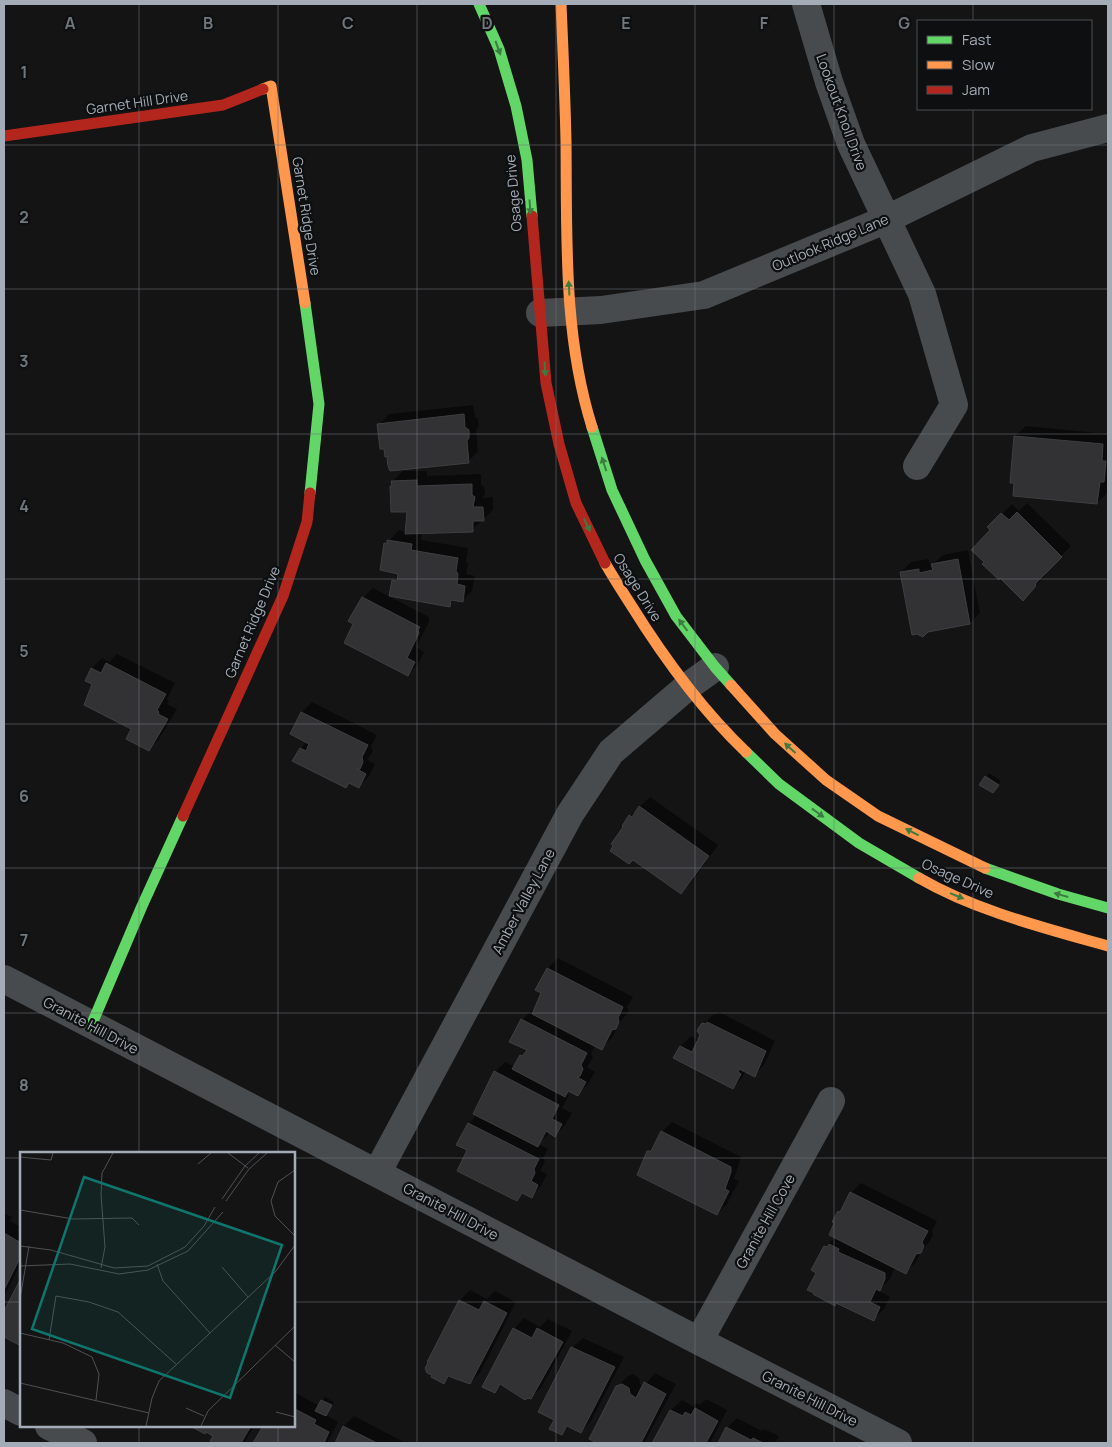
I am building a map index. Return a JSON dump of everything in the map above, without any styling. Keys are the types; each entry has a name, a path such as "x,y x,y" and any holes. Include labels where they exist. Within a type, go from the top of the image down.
{"street":[{"name":"Osage Drive","path":"479,4 499,49 516,106 527,160 546,383 558,444 576,503 606,565 646,629 687,687 726,733 778,784 859,843 932,886 1013,919 1108,946"},
{"name":"Osage Drive","path":"561,4 570,312 583,398 612,490 644,560 676,616 715,667 775,734 826,780 878,816 976,865 1058,894 1108,908"},
{"name":"Lookout Knoll Drive","path":"806,4 829,82 851,144 885,220 922,294 954,405 917,466"},
{"name":"Garnet Hill Drive","path":"4,136 223,105 271,86"},
{"name":"Garnet Ridge Drive","path":"92,1026 142,906 283,596 307,522 319,404 271,86"},
{"name":"Outlook Ridge Lane","path":"540,313 601,310 704,295 885,220 1032,148 1108,128"},
{"name":"Amber Valley Lane","path":"377,1173 570,814 610,752 687,687 715,667"},
{"name":"Granite Hill Drive","path":"4,979 898,1443"},
{"name":"Granite Hill Cove","path":"699,1341 831,1101"},
{"path":"4,1403 20,1411"},
{"path":"51,1427 83,1443"}],"building":[{"path":"464,414 465,427 469,430 467,441 469,463 390,471 387,459 389,457 385,457 384,449 380,449 377,424"},
{"path":"1014,436 1103,444 1102,461 1106,461 1104,482 1100,482 1097,504 1013,496 1014,483 1010,483"},
{"path":"417,480 417,486 472,484 472,495 475,497 473,507 483,507 484,521 473,521 473,532 405,534 407,512 391,512 391,481"},
{"path":"1017,512 1062,557 1036,583 1035,587 1023,601 1000,578 999,580 982,564 984,562 971,550 990,530 987,527 1001,513 1009,520"},
{"path":"387,540 412,544 411,550 458,558 457,584 465,586 463,602 451,600 450,607 389,596 392,580 397,581 398,574 380,570 384,543 387,544"},
{"path":"958,559 970,624 928,632 923,637 917,634 912,635 900,572 919,569 919,573 933,570 931,564"},
{"path":"362,597 420,627 407,658 415,662 408,676 344,643 353,624 348,621"},
{"path":"106,663 166,694 157,710 158,714 168,719 149,751 126,739 131,729 84,705 92,684 85,681 91,668 101,673"},
{"path":"301,712 368,745 362,757 363,762 360,769 357,769 366,774 359,788 349,783 346,788 292,761 300,748 306,751 309,744 290,734"},
{"path":"985,776 999,785 993,793 979,785"},
{"path":"639,806 709,856 681,894 633,860 629,864 610,851 613,846 611,844 629,815 632,817"},
{"path":"547,968 623,1007 616,1029 612,1030 602,1050 532,1014 541,993 535,990"},
{"path":"521,1019 587,1053 581,1065 583,1069 580,1076 577,1077 586,1082 578,1096 568,1091 565,1097 512,1069 520,1055 522,1056 527,1050 509,1042"},
{"path":"707,1022 766,1051 755,1077 739,1069 738,1072 741,1074 733,1089 673,1058 680,1046 692,1052 700,1035 697,1031 699,1027 702,1023 706,1024"},
{"path":"494,1071 559,1105 552,1119 562,1124 555,1137 546,1131 538,1147 473,1114"},
{"path":"468,1123 539,1159 531,1181 538,1185 532,1198 522,1193 517,1201 457,1171 467,1150 456,1145"},
{"path":"661,1131 731,1167 725,1189 729,1191 717,1215 637,1175 647,1151 651,1151"},
{"path":"850,1192 928,1231 922,1242 924,1246 921,1253 916,1254 906,1274 829,1235 834,1223 832,1222 838,1211 840,1212"},
{"path":"4,1233 20,1242 20,1258 4,1290"},
{"path":"829,1244 839,1249 838,1252 885,1273 885,1279 880,1291 876,1289 870,1302 880,1307 874,1321 836,1303 835,1306 807,1290 816,1273 811,1270 824,1246 827,1247"},
{"path":"20,1280 20,1345 4,1337 4,1311"},
{"path":"459,1300 479,1310 484,1301 507,1313 470,1384 448,1376 444,1384 431,1377 432,1375 427,1373 425,1368"},
{"path":"513,1328 532,1338 537,1328 563,1342 531,1399 525,1400 500,1384 495,1393 482,1387"},
{"path":"571,1347 615,1367 581,1433 567,1426 562,1435 549,1429 554,1420 538,1412"},
{"path":"644,1382 666,1394 641,1443 595,1443 589,1439 616,1386 622,1384 629,1388 630,1394 636,1398"},
{"path":"321,1400 332,1405 326,1416 315,1411"},
{"path":"695,1408 718,1421 706,1443 652,1443 670,1410 683,1416 685,1412 691,1415"},
{"path":"295,1409 316,1420 314,1424 329,1432 324,1443 253,1443 262,1427 295,1427"},
{"path":"343,1426 377,1443 335,1443"},
{"path":"192,1427 250,1427 241,1443 214,1443 210,1441 213,1436 206,1432 205,1434"},
{"path":"726,1427 751,1440 753,1438 763,1443 718,1443"}],"traffic: fast":[{"path":"479,4 499,49 516,106 527,160 532,216"},
{"path":"305,303 319,404 310,493"},
{"path":"592,427 612,490 645,560 676,616 731,685"},
{"path":"746,752 779,784 859,843 919,878"},
{"path":"91,1026 183,816"},
{"path":"985,868 1058,894 1108,908"}],"traffic: slow":[{"path":"561,4 566,124 568,286 576,357 592,427"},
{"path":"263,89 271,86 305,303"},
{"path":"605,563 644,625 684,682 729,736 746,752"},
{"path":"731,685 775,734 826,780 878,816 985,868"},
{"path":"919,878 941,890 1011,918 1108,946"}],"traffic: jam":[{"path":"4,136 223,105 263,89"},
{"path":"532,216 546,383 559,444 576,503 605,563"},
{"path":"183,816 283,596 307,522 310,493"}]}
